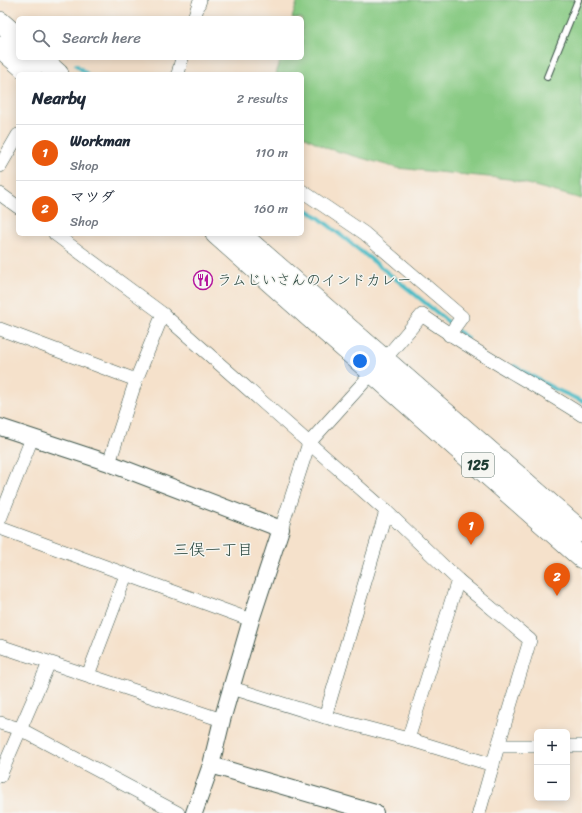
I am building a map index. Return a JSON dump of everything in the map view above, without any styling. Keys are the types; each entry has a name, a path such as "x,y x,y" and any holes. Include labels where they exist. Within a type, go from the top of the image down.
{"highway":[{"path":"0,22 16,36"},
{"path":"0,47 29,72"},
{"path":"42,60 56,72"},
{"name":"125","path":"218,236 582,532"},
{"name":"125","path":"242,236 582,558"}],"street":[{"path":"195,16 200,0"},
{"path":"178,72 182,60"},
{"path":"0,166 16,138"},
{"path":"304,192 364,233 462,317 454,329"},
{"path":"0,194 16,206"},
{"path":"57,236 163,314 386,511 458,580 530,640 479,813"},
{"path":"109,462 136,380 163,314"},
{"path":"194,813 211,765 222,720 251,620 310,443 422,315 454,329 536,386 582,415"},
{"path":"0,329 136,380"},
{"path":"0,427 109,462 281,529"},
{"path":"0,519 32,438"},
{"path":"325,717 386,511"},
{"path":"0,528 251,620"},
{"path":"88,675 126,574"},
{"path":"408,739 458,580"},
{"path":"0,646 222,720"},
{"path":"0,776 49,663"},
{"path":"232,688 325,717 408,739 493,765"},
{"path":"0,723 20,729 178,813"},
{"path":"498,746 534,746"},
{"path":"570,746 582,746"},
{"path":"211,765 353,810 375,813"}],"lane":[{"path":"547,77 578,0"}],"green space":[{"path":"298,0 582,0 582,199 509,179 397,168 326,148 304,136 304,72 277,72 280,60 304,60 304,16 293,16"}],"waterway":[{"path":"76,65 85,72"},
{"path":"304,208 318,217 452,325"},
{"path":"458,331 467,338"},
{"path":"514,366 553,388 582,401"}],"place":[{"name":"ラムじいさんのインドカレー","path":"203,280"},
{"name":"Workman","path":"471,545"},
{"name":"マツダ","path":"557,596"}],"district":[{"name":"三俣一丁目","path":"213,549"}]}
